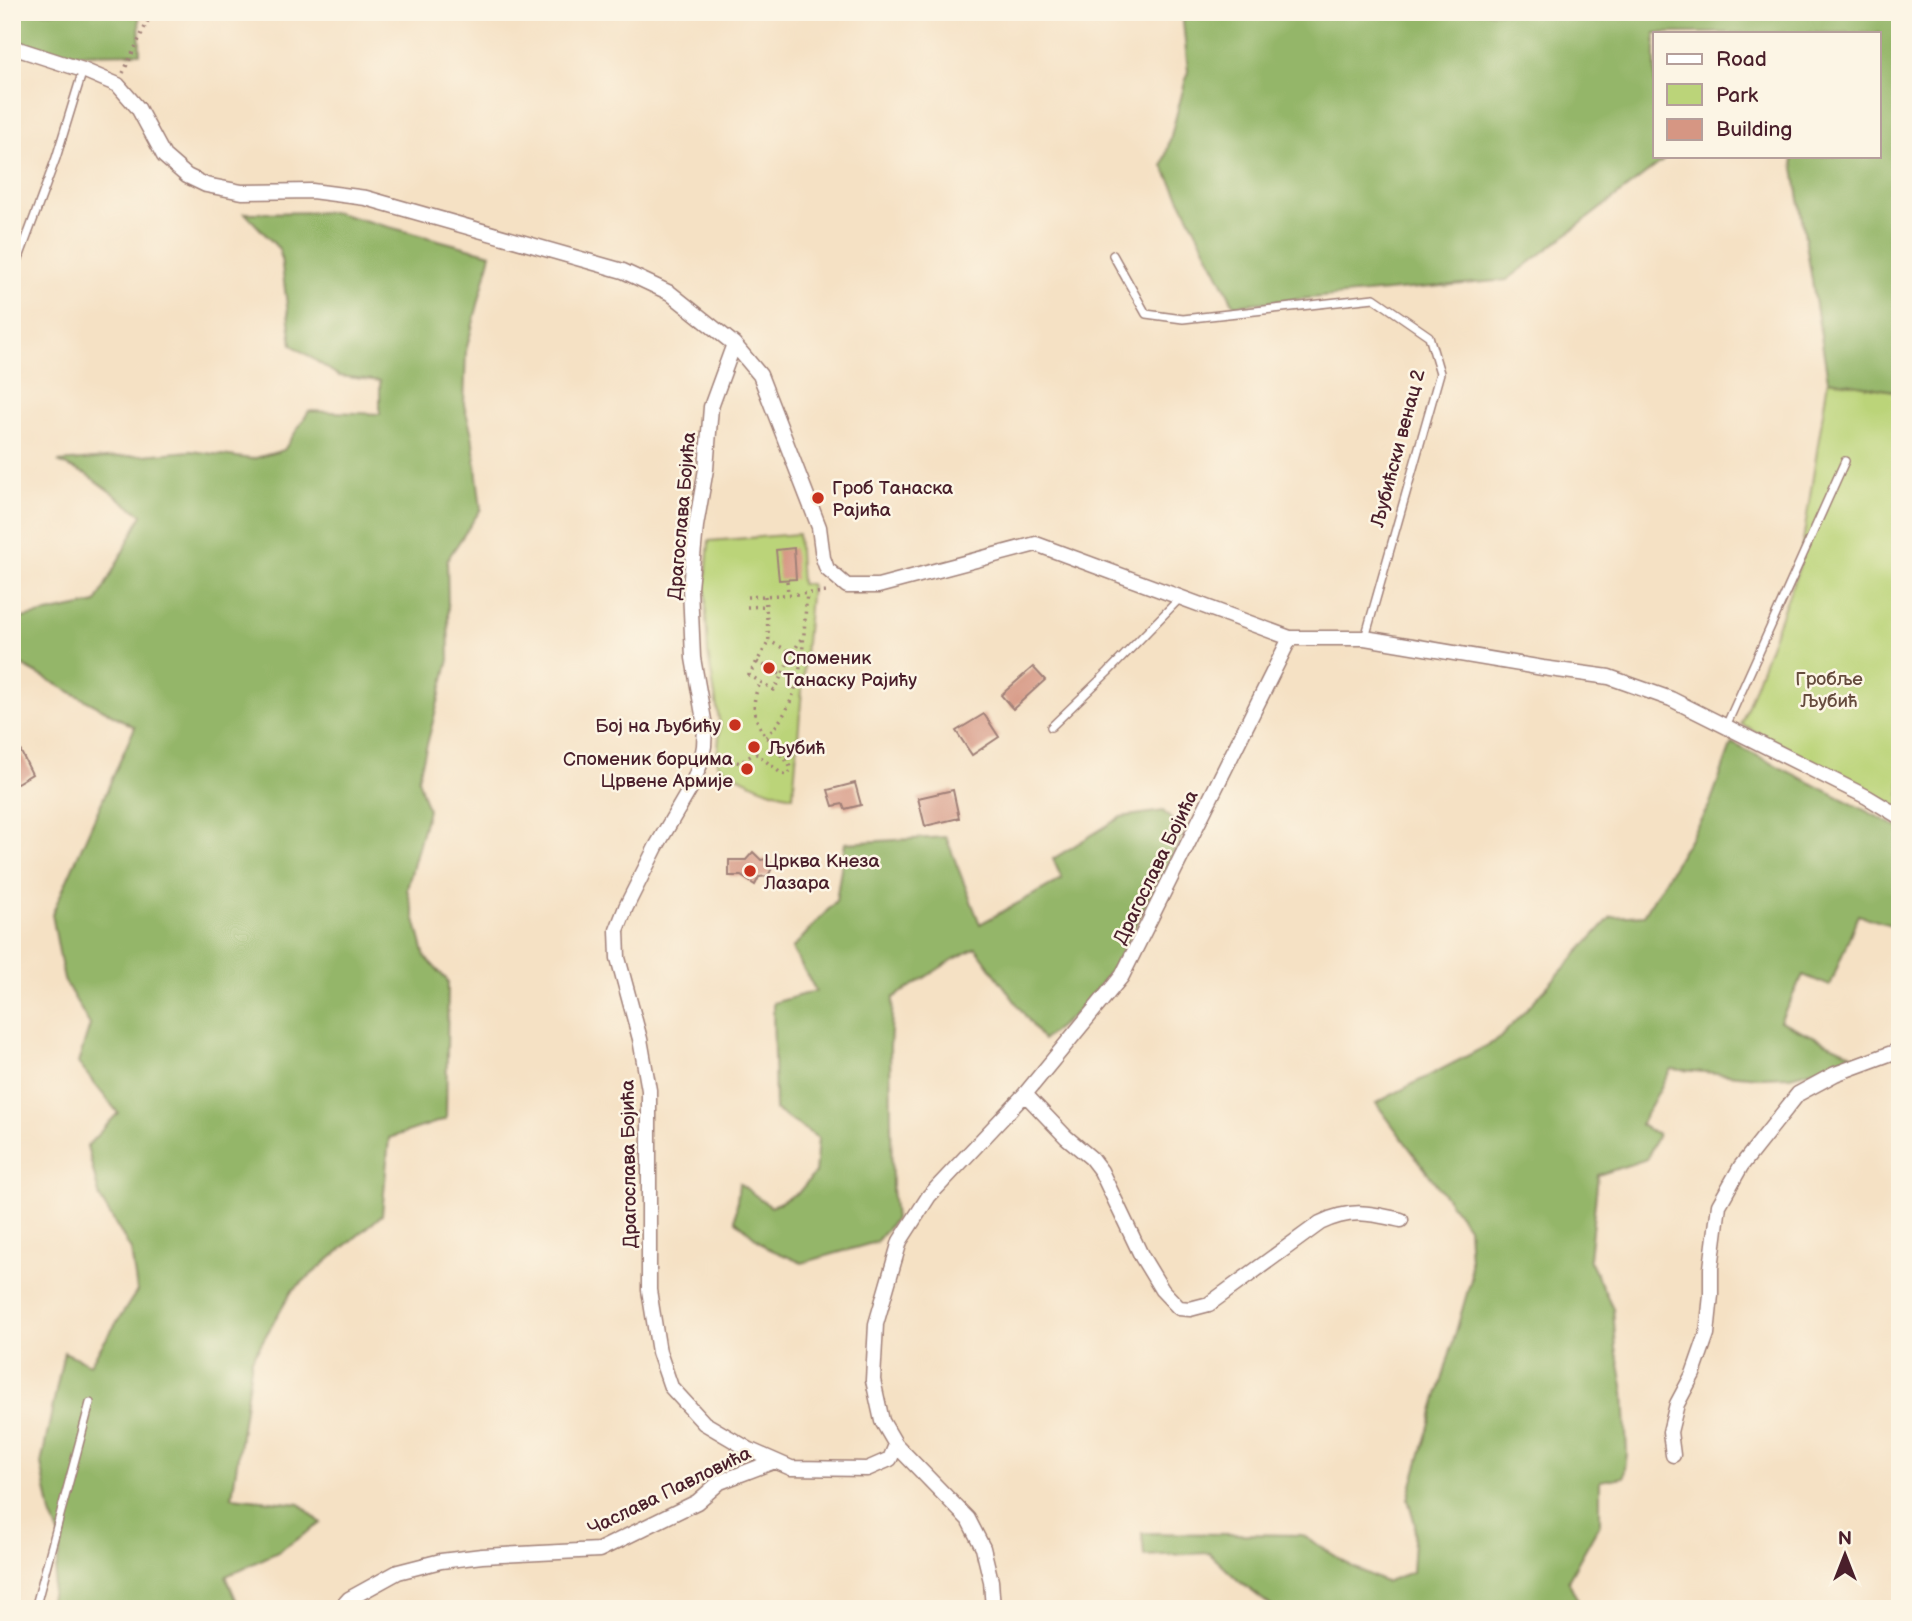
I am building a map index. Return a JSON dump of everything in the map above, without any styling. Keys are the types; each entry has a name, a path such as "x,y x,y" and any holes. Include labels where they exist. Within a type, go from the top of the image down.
{"street":[{"path":"12,47 83,70 118,85 138,108 164,156 187,176 206,185 242,192 312,191 366,198 623,271 670,293 734,344 760,375 819,527 827,569 847,586 878,586 1036,544 1290,638 1365,638 1609,677 1671,699 1867,797 1900,817"},
{"name":"Драгослава Бојића","path":"734,344 711,407 691,588 693,658 705,726 703,752 691,787 656,846 617,930 618,958 640,1039 649,1090 649,1290 659,1352 671,1387 704,1423 750,1450 791,1468 867,1469 890,1459 896,1445"},
{"name":"Драгослава Бојића","path":"993,1609 991,1581 983,1548 968,1519 896,1445 882,1421 873,1380 876,1324 900,1241 929,1196 1025,1094 1122,976 1290,638"},
{"path":"1672,1455 1670,1432 1677,1404 1693,1374 1707,1334 1711,1268 1719,1205 1741,1166 1798,1094 1835,1074 1900,1051"},
{"path":"1025,1094 1101,1171 1142,1257 1162,1290 1179,1308 1190,1309 1209,1304 1332,1217 1358,1212 1401,1220"},
{"name":"Часлава Павловића","path":"340,1609 349,1599 398,1572 441,1561 482,1556 600,1550 698,1502 720,1482 775,1461"}],"lane":[{"path":"12,277 56,158 83,70"},
{"name":"Љубићски венац 2","path":"1113,255 1146,314 1183,319 1374,298 1429,336 1440,373 1365,638"},
{"path":"1726,727 1845,461"},
{"path":"1051,727 1181,598"},
{"path":"35,1609 90,1403"}],"path":[{"path":"118,85 152,12"},
{"path":"788,580 788,594"},
{"path":"747,597 841,592 847,586"},
{"path":"766,737 782,719 794,694 799,676 807,593"},
{"path":"765,596 769,641 749,676 774,690 803,634"},
{"path":"747,607 766,606"},
{"path":"769,641 793,653"},
{"path":"757,662 782,675"},
{"path":"703,752 737,763 757,754 782,774 789,774 791,766 766,737 753,707 761,682"}],"green space":[{"path":"12,12 139,12 140,53 12,55"},
{"path":"1182,12 1900,12 1900,392 1828,380 1792,158 1881,158 1881,32 1653,32 1653,158 1666,158 1507,280 1234,305 1163,166 1188,71"},
{"path":"333,212 491,254 466,351 464,405 472,434 481,509 447,560 449,660 418,779 428,810 407,889 425,957 448,981 446,1119 389,1138 382,1215 292,1291 252,1359 232,1497 300,1504 321,1523 278,1552 226,1576 240,1609 48,1609 62,1542 51,1514 41,1464 64,1352 90,1364 137,1291 131,1250 100,1198 87,1146 118,1113 78,1063 90,1025 64,980 52,914 135,727 12,660 12,620 96,603 142,515 86,474 58,462 191,451 252,459 284,450 309,411 380,414 380,381 339,376 292,345 280,250 245,213"},
{"name":"Гробље Љубић","path":"1828,380 1900,392 1900,808 1741,724 1799,567"},
{"path":"798,534 801,584 811,584 793,796 764,788 719,766 717,759 720,726 708,653 706,579 709,541"},
{"path":"1732,743 1900,828 1900,928 1858,915 1830,986 1803,975 1780,1021 1861,1058 1790,1076 1760,1077 1671,1069 1640,1125 1658,1134 1647,1159 1598,1175 1589,1259 1613,1308 1616,1348 1624,1391 1627,1453 1624,1477 1600,1481 1600,1523 1568,1580 1582,1609 1275,1609 1209,1553 1144,1556 1142,1533 1302,1535 1353,1567 1385,1582 1412,1572 1415,1524 1408,1499 1471,1279 1468,1227 1376,1103 1498,1040 1611,917 1644,915 1709,806"},
{"path":"1163,811 1184,833 1115,965 1081,1009 1043,1040 976,948 893,998 890,1047 892,1189 895,1219 876,1242 802,1263 767,1248 735,1220 739,1183 771,1207 799,1192 815,1173 818,1138 775,1110 773,1003 816,991 792,949 836,901 845,843 946,837 980,924 1062,879 1053,859 1121,817"}],"building":[{"path":"794,548 796,579 779,580 776,550"},
{"path":"1033,667 1045,680 1013,709 1001,695"},
{"path":"984,714 999,737 972,755 956,731"},
{"path":"12,734 32,774 12,786"},
{"path":"855,783 861,805 845,809 843,804 833,806 828,790"},
{"path":"953,790 959,818 925,826 918,798"},
{"name":"Црква Кнеза Лазара","path":"753,852 761,860 767,859 770,862 772,868 768,876 759,877 755,885 741,876 729,876 729,860 746,860"}],"place":[{"name":"Гроб Танаска Рајића","path":"818,498"},
{"name":"Споменик Танаску Рајићу","path":"769,668"},
{"name":"Бој на Љубићу","path":"735,725"},
{"name":"Љубић","path":"754,747"},
{"name":"Споменик борцима Црвене Армије","path":"747,769"},
{"name":"Црква Кнеза Лазара","path":"750,871"}]}
